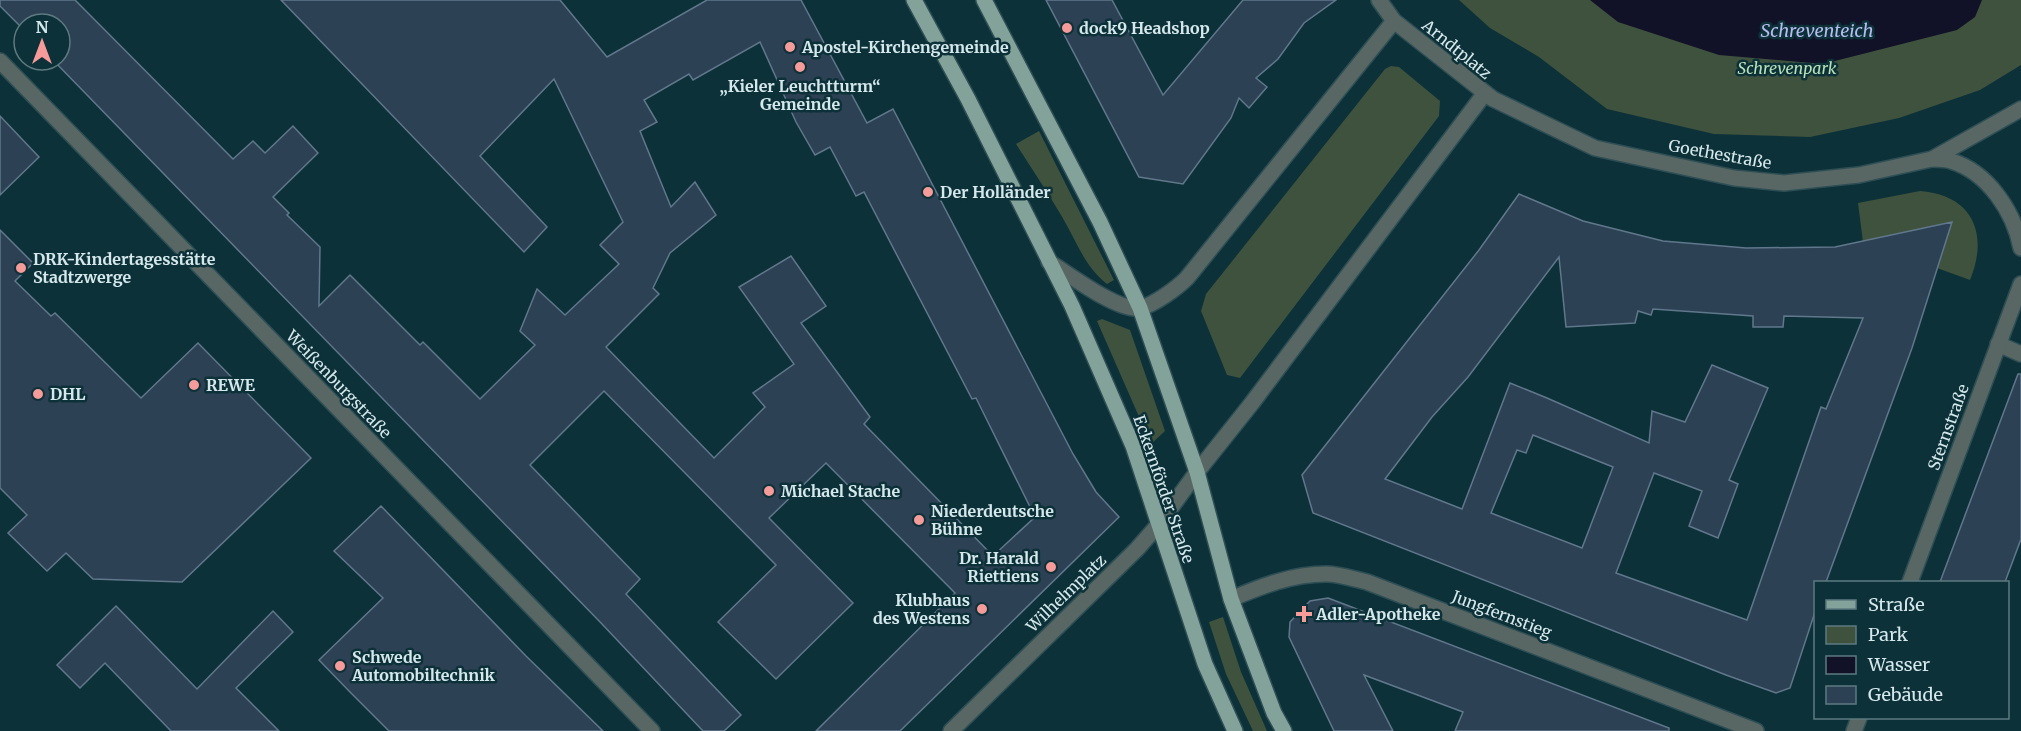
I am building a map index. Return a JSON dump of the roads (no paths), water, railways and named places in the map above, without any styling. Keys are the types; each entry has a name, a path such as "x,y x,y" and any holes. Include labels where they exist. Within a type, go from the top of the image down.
{"main road":[{"name":"Eckernförder Straße","path":"914,0 968,99 1072,306 1133,446 1205,664 1235,731"},
{"name":"Eckernförder Straße","path":"984,0 1100,222 1140,308 1197,472 1231,598 1274,713 1284,731"}],"street":[{"name":"Arndtplatz","path":"1197,472 1252,403 1485,93 1394,21 1379,0"},
{"path":"1049,262 1118,306 1140,308 1174,290 1187,278 1394,21"},
{"name":"Weißenburgstraße","path":"0,62 652,731"},
{"name":"Goethestraße","path":"1485,93 1595,148 1734,178 1784,183 1859,175 1932,159 2021,109"},
{"path":"1932,159 1951,161 1984,179 2008,212 2018,234 2021,248"},
{"name":"Sternstraße","path":"1910,581 2021,284"},
{"path":"1998,344 2021,354"},
{"name":"Wilhelmplatz","path":"951,731 1159,524 1197,472"},
{"name":"Jungfernstieg","path":"1231,598 1294,576 1328,574 1367,582 1756,731"}],"water":[{"name":"Schreventeich","path":"1590,0 1982,0 1975,17 1957,30 1823,64 1719,55 1618,22"}],"place":[{"name":"dock9 Headshop","path":"1067,28"},
{"name":"Apostel-Kirchengemeinde","path":"790,47"},
{"name":"„Kieler Leuchtturm“ Gemeinde","path":"800,67"},
{"name":"Der Holländer","path":"928,192"},
{"name":"DRK-Kindertagesstätte Stadtzwerge","path":"21,268"},
{"name":"REWE","path":"194,385"},
{"name":"DHL","path":"38,394"},
{"name":"Michael Stache","path":"769,491"},
{"name":"Niederdeutsche Bühne","path":"919,520"},
{"name":"Dr. Harald Riettiens","path":"1051,567"},
{"name":"Klubhaus des Westens","path":"982,609"},
{"name":"Adler-Apotheke","path":"1304,614"},
{"name":"Schwede Automobiltechnik","path":"340,666"}],"park label":[{"name":"Schrevenpark","path":"1787,68"}]}
